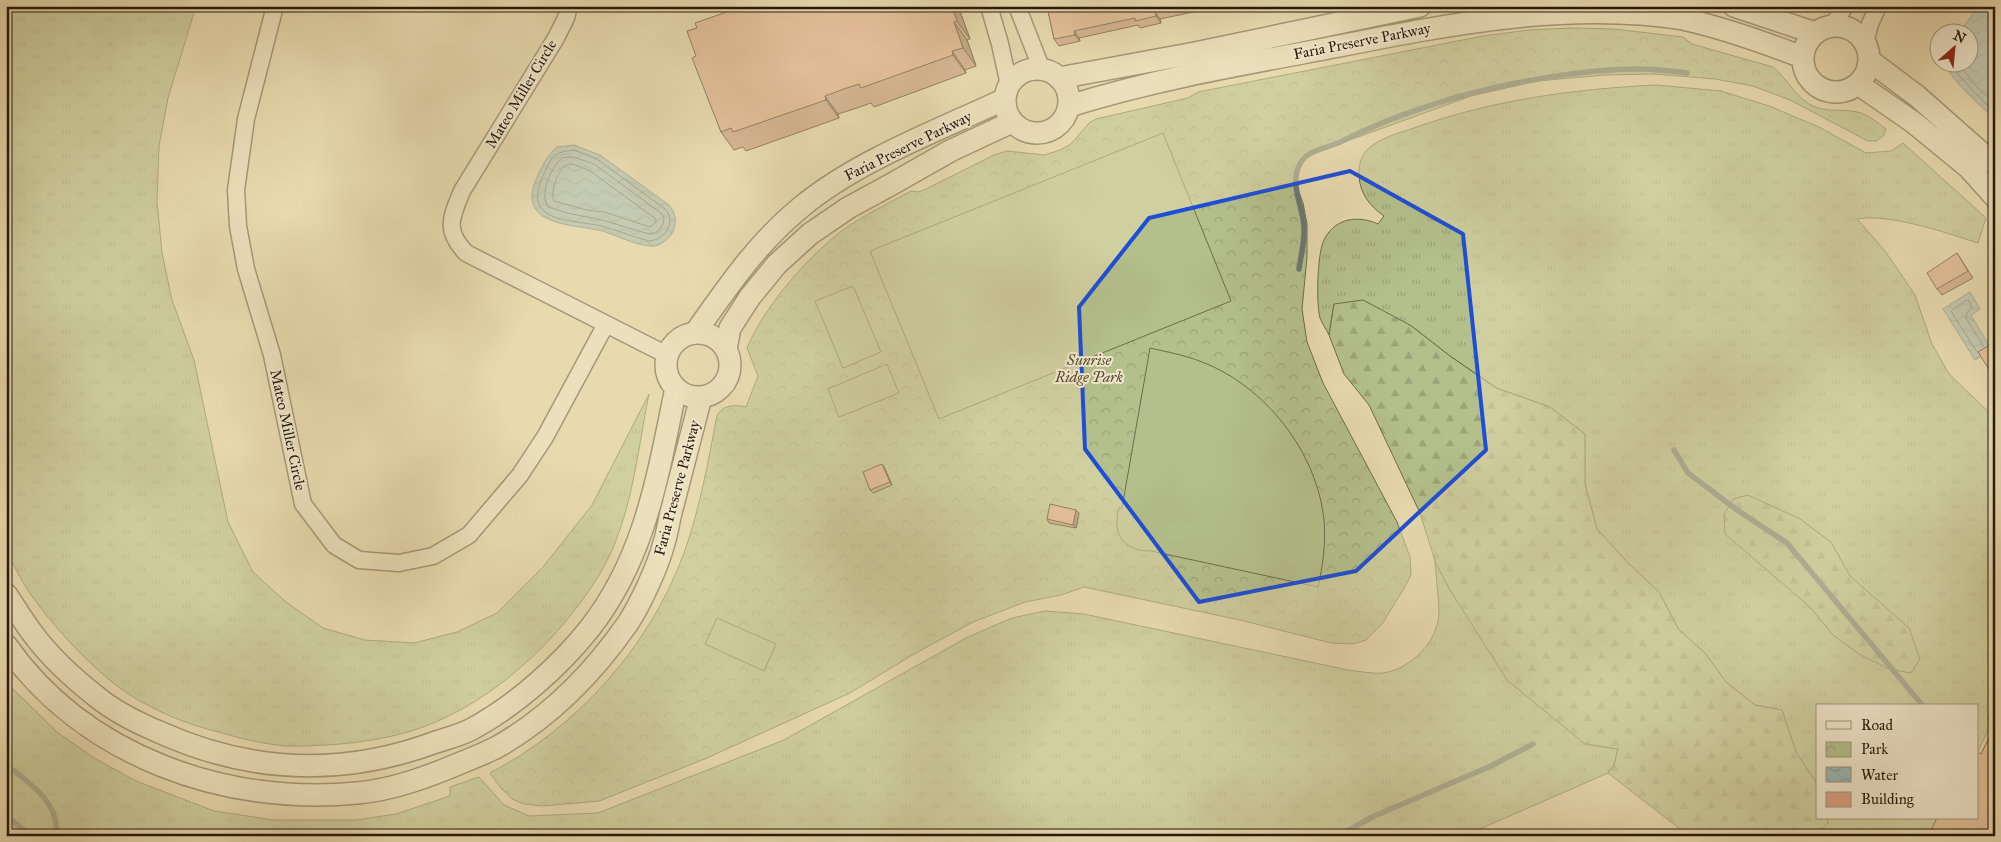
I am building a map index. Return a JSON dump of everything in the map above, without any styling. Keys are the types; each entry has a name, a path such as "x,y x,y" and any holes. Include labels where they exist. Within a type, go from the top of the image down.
{"street":[{"name":"Mateo Miller Circle","path":"275,6 246,119 236,190 238,226 246,269 272,355 303,504 334,545 359,560 399,563 433,556 469,535 520,475 544,437 606,324"},
{"name":"Mateo Miller Circle","path":"568,6 566,18 556,38 462,191 452,216 451,230 457,243 466,253 667,354"},
{"path":"989,6 1007,92 1007,113 1012,122 1020,129 1030,133 1051,131 1060,125 1066,116 1069,96 1066,86 1051,74 1017,6"},
{"name":"Faria Preserve Parkway","path":"1051,74 1195,53 1420,6"},
{"path":"1734,6 1824,29 1851,29 1859,35 1867,51 1995,165"},
{"path":"1844,6 1824,29 1808,40 1802,57 1808,78 1816,86 1826,91 1848,90 1858,84 1864,77 1870,24 1878,6"},
{"name":"Faria Preserve Parkway","path":"1069,106 1115,91 1183,75 1464,22 1577,10 1629,12 1682,19 1742,34 1802,57"},
{"path":"1007,92 1023,72 1051,74"},
{"path":"1858,84 1920,127 1968,167 1995,197"},
{"name":"Faria Preserve Parkway","path":"695,333 739,269 768,237 800,207 839,180 869,163 1007,92"},
{"name":"Faria Preserve Parkway","path":"726,349 730,328 750,297 777,264 810,234 848,208 950,151 1012,122"},
{"path":"695,333 713,336 726,349 730,367 725,382 715,393 701,397 692,397 676,388 670,381 667,372 667,354 678,340 695,333"},
{"name":"Faria Preserve Parkway","path":"6,594 33,635 64,668 99,699 141,724 186,744 234,758 284,766 333,765 381,759 427,746 470,730 518,700 546,675 590,628 619,584 643,532 653,498 676,388"},
{"name":"Faria Preserve Parkway","path":"6,645 24,670 57,702 96,731 147,761 199,779 252,791 307,796 359,793 407,782 452,767 499,746 540,717 577,686 630,621 664,544 701,397"}],"highlighted area":[{"path":"1350,171 1463,234 1486,450 1356,571 1199,602 1085,449 1079,307 1149,218"}],"green space":[{"path":"6,6 196,6 168,98 159,146 157,201 162,253 172,300 194,360 228,522 253,572 286,602 323,628 365,640 414,643 457,632 497,613 543,567 592,505 649,394 627,508 620,530 601,572 567,620 547,643 501,684 450,716 423,727 388,737 327,745 291,746 262,743 181,720 141,702 117,686 81,654 48,617 29,592 6,551"},
{"name":"Sunrise Ridge Park","path":"1571,28 1614,29 1683,37 1692,44 1773,67 1797,94 1815,107 1861,113 1886,129 1883,136 1876,141 1868,141 1790,100 1753,86 1715,79 1654,74 1605,75 1537,81 1471,96 1314,153 1303,160 1298,170 1297,187 1303,203 1307,224 1307,257 1302,309 1307,342 1323,383 1397,522 1410,557 1411,575 1382,624 1366,640 1353,644 1331,643 1240,620 1084,587 1061,595 1025,602 973,622 914,654 850,693 707,758 599,801 543,806 524,804 512,799 490,773 522,754 553,732 581,708 607,681 631,651 652,620 670,587 690,536 717,416 719,412 729,406 746,407 758,376 747,348 755,332 777,297 791,280 821,249 850,225 911,191 918,192 924,190 994,155 1007,151 1044,155 1060,150 1071,144 1089,123 1096,119 1188,98 1198,92 1483,36 1529,30"},
{"path":"1656,85 1721,91 1769,106 1819,127 1866,153 1891,151 1903,143 1986,218 1978,243 1935,229 1901,221 1870,218 1857,219 1885,251 1915,295 1932,344 1949,374 1995,418 1995,717 1978,751 1978,704 1816,704 1816,782 1796,752 1782,710 1755,705 1726,682 1705,653 1679,630 1659,592 1628,563 1597,529 1585,484 1585,434 1550,407 1497,388 1450,356 1410,325 1334,304 1329,335 1321,320 1318,301 1318,277 1320,254 1325,238 1341,222 1355,219 1378,224 1384,216 1367,199 1360,182 1361,161 1366,151 1373,144 1390,136 1443,118 1503,103 1564,93"},
{"path":"1163,133 1231,301 939,419 870,251"},
{"path":"853,286 881,352 843,368 815,301"},
{"path":"1363,300 1410,325 1496,388 1550,407 1585,434 1585,484 1597,529 1628,563 1659,592 1679,630 1705,653 1726,682 1755,705 1782,710 1796,752 1816,782 1816,820 1827,820 1828,823 1814,836 1689,836 1608,773 1614,765 1618,749 1585,744 1507,680 1450,590 1436,564 1420,513 1369,405 1344,374 1329,335 1334,304"},
{"path":"1150,348 1202,362 1225,373 1247,387 1284,424 1299,446 1311,470 1319,495 1325,537 1318,587 1141,550 1133,548 1122,539 1117,526 1117,517 1119,508 1122,508"},
{"path":"887,364 899,393 839,417 828,389"},
{"path":"1748,495 1800,519 1831,542 1850,576 1909,628 1920,659 1911,673 1889,669 1859,654 1833,635 1810,607 1725,534 1724,515 1733,499"},
{"path":"1435,559 1450,590 1473,623 1550,714 1585,744 1618,749 1614,765 1608,773 1464,836 20,836 6,826 6,682 57,732 94,758 136,781 214,811 274,820 356,820 396,814 450,796 450,787 479,777 504,805 529,816 598,813 784,740 966,638 1012,618 1045,611 1084,614 1348,670 1369,673 1392,671 1410,662 1418,655 1425,648 1435,630 1439,608"},
{"path":"717,618 776,644 764,671 705,644"},
{"path":"1827,820 1944,820 1936,836 1814,836 1828,823"}],"water":[{"path":"1979,6 1992,6 1995,13 1995,119 1959,84 1950,72 1978,72 1978,22 1967,22"},
{"path":"574,145 600,155 669,205 673,210 675,222 669,238 658,245 646,245 602,231 552,221 542,215 535,208 532,197 539,172 557,147"},
{"path":"1970,292 1980,309 1971,315 1992,350 1975,360 1943,309"}],"building":[{"path":"744,6 952,6 957,21 954,22 963,48 952,51 953,55 861,88 859,84 825,96 826,100 733,132 731,128 721,132 692,58 696,56 687,31 697,28 695,23"},
{"path":"1047,6 1184,6 1155,12 1156,16 1135,21 1135,18 1074,31 1075,35 1054,39"},
{"path":"1957,253 1968,271 1937,289 1927,273"},
{"path":"1995,342 1995,379 1978,352"},
{"path":"882,464 890,482 870,490 863,472"},
{"path":"1050,504 1076,510 1073,525 1047,519"},
{"path":"1995,704 1995,721 1988,718"},
{"path":"1995,726 1995,836 1928,836 1936,820 1978,820 1978,752 1981,754"},
{"path":"6,827 17,836 6,836"}],"waterway":[{"path":"1299,269 1304,227 1297,194 1296,178 1301,162 1313,152 1413,111 1464,95 1517,83 1567,74 1614,70 1650,69 1687,73"},
{"path":"1674,450 1688,473 1737,510 1787,543 1921,704"},
{"path":"1339,836 1372,817 1491,766 1533,744"},
{"path":"6,765 33,786 48,804 54,814 56,836"},
{"path":"6,816 32,836"}]}
